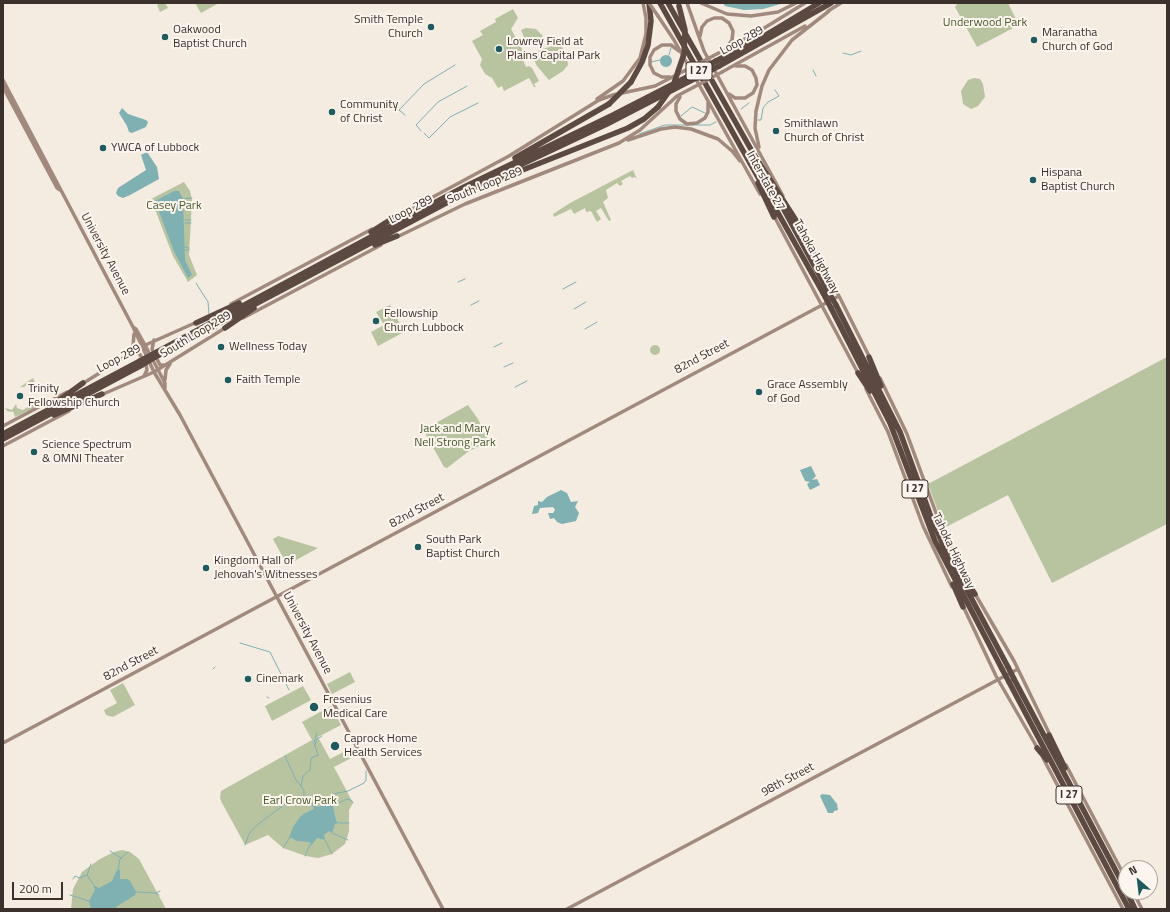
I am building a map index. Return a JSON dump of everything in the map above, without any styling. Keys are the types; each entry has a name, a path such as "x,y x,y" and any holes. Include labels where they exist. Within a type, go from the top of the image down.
{"highway":[{"path":"462,188 608,104 631,82 642,62 648,45 651,21 649,3"},
{"name":"I 27","path":"660,3 746,155"},
{"name":"I 27","path":"668,3 753,153"},
{"name":"Loop 289","path":"717,64 820,3"},
{"name":"Loop 289","path":"3,434 689,79 831,3"},
{"path":"463,195 628,128 644,119 658,107 673,86 684,54 685,30 679,5"},
{"name":"Loop 289","path":"158,354 267,292 462,188 689,79"},
{"path":"753,153 797,222"},
{"name":"Tahoka Highway","path":"753,153 906,446 931,517 943,545 1066,789 1129,909"},
{"path":"746,155 774,217"},
{"name":"Tahoka Highway","path":"746,155 825,292"},
{"path":"307,271 393,218"},
{"path":"345,257 397,236"},
{"path":"196,323 267,292"},
{"path":"225,328 274,294"},
{"path":"869,356 889,416"},
{"name":"Loop 289","path":"3,439 141,363"},
{"path":"858,373 889,416"},
{"path":"25,422 83,383"},
{"path":"31,424 102,394"},
{"name":"Tahoka Highway","path":"889,416 919,504 936,543 1005,668"},
{"path":"936,543 963,607"},
{"path":"943,545 975,594"},
{"name":"Tahoka Highway","path":"1011,680 1118,876"},
{"path":"1049,735 1100,841"},
{"path":"1038,748 1066,789"},
{"name":"Tahoka Highway","path":"1130,900 1135,909"}],"main road":[{"path":"585,108 623,81 638,62 643,50 646,34 646,18 643,3"},
{"name":"Interstate 27","path":"649,3 685,60 774,217 858,373"},
{"name":"Interstate 27","path":"686,3 704,51 839,296 869,356"},
{"path":"701,3 727,14 751,16 778,12 796,3"},
{"name":"South Loop 289","path":"3,426 83,383 154,340 196,323 509,156 585,108 613,95 655,86 722,51 805,3"},
{"name":"South Loop 289","path":"3,446 102,394 167,365 225,328 397,236 465,204 610,147 640,130 677,96 790,35 841,3"},
{"path":"771,173 759,147 756,132 756,111 762,86 769,70 784,48 802,31 829,10"},
{"path":"704,51 700,38 701,30 705,22 714,18 727,21 733,31 731,42 722,51"},
{"path":"675,76 662,77 654,73 649,62 652,52 659,46 670,45 676,48 685,60"},
{"path":"722,84 729,94 737,98 748,97 755,90 756,78 750,68 740,65 729,68"},
{"name":"University Avenue","path":"3,80 133,329 165,384 165,388"},
{"name":"University Avenue","path":"3,86 60,190"},
{"path":"688,90 678,99 676,106 679,117 688,124 697,123 706,117 709,108 706,97"},
{"path":"610,147 656,130 675,127 691,128 722,142 735,154 748,171"},
{"path":"816,295 824,298 833,293 834,287"},
{"name":"82nd Street","path":"3,743 839,296"},
{"path":"124,357 133,346 133,329"},
{"name":"University Avenue","path":"133,329 140,336 143,346"},
{"path":"140,336 146,341 154,340 152,346 154,354 160,365 167,365"},
{"path":"134,351 140,354 147,368 143,377"},
{"name":"Tahoka Highway","path":"869,356 904,426 943,532 975,594 1018,669 1049,735 1118,864"},
{"path":"165,384 166,370 174,360"},
{"name":"University Avenue","path":"156,370 159,380 165,388 443,909"},
{"name":"Tahoka Highway","path":"858,373 888,432 923,526 998,680 1038,748 1123,909"},
{"path":"143,377 153,375 159,380"},
{"name":"98th Street","path":"567,909 1018,669"},
{"path":"1137,900 1142,909"}],"green space":[{"path":"160,3 165,3 168,8 160,12 157,5"},
{"path":"195,3 219,3 201,13"},
{"name":"Underwood Park","path":"958,3 1008,3 1019,25 977,47 955,7"},
{"name":"Lowrey Field at Plains Capital Park","path":"513,9 518,18 511,29 527,58 523,60 526,67 529,66 532,68 539,81 534,84 536,87 534,87 529,78 504,91 502,86 498,88 492,78 485,74 480,65 482,59 472,41 483,35 480,31 496,22 495,19"},
{"path":"526,28 536,29 543,36 536,43 527,44 521,30"},
{"path":"560,44 567,55 568,65 563,71 549,80 537,66 533,58 534,54 542,49"},
{"path":"974,78 980,79 983,84 985,97 978,106 971,109 963,104 961,91 968,80"},
{"path":"633,170 637,179 630,176 621,181 623,184 620,186 617,183 606,190 608,198 603,202 611,220 609,221 601,208 596,211 601,219 597,222 591,211 586,212 585,208 574,214 571,209 554,217 553,214 570,203"},
{"name":"Casey Park","path":"184,182 190,191 192,200 189,255 197,275 188,282 173,256 151,199"},
{"path":"390,305 404,332 378,346 371,332 384,325 376,312"},
{"path":"653,345 657,345 659,346 659,354 653,355 650,352 650,348"},
{"path":"1167,357 1167,524 1052,583 1008,495 944,528 928,484"},
{"path":"33,378 37,388 33,391 30,392 28,390 35,385 34,383 32,385 31,382 24,387 20,387"},
{"path":"34,401 34,408 15,417 13,411 7,411 5,408 12,410 16,404 17,408 23,410 29,406 30,402"},
{"name":"Jack and Mary Nell Strong Park","path":"468,405 478,419 488,442 469,451 447,468 444,467 424,431 425,429"},
{"path":"278,536 318,548 287,565 273,539"},
{"path":"350,672 355,682 332,694 327,684"},
{"path":"123,683 135,705 113,717 106,715 104,710 117,703 110,690"},
{"path":"303,686 311,700 272,721 265,706"},
{"name":"Earl Crow Park","path":"331,706 341,725 318,737 330,759 353,747 357,755 334,767 353,803 349,810 349,831 345,844 332,854 318,858 306,856 283,848 268,835 245,845 222,803 220,798 221,791 312,740 302,722"},
{"path":"122,850 130,852 139,859 166,909 71,909 73,889 82,872 100,859"}],"water":[{"path":"723,3 784,3 763,9 744,10 725,6"},
{"path":"664,55 668,55 672,61 668,67 664,67 660,63 660,59"},
{"path":"122,108 128,114 146,120 148,122 146,127 132,133 129,132 119,113"},
{"path":"147,152 157,167 159,179 123,198 118,196 116,193 118,188 146,170 141,155"},
{"path":"174,191 179,191 183,199 185,260 192,275 188,278 174,251 155,201"},
{"path":"811,466 816,476 812,480 817,479 820,485 810,490 807,484 810,482 805,481 800,470"},
{"path":"561,490 567,493 571,502 578,501 575,507 579,513 576,521 562,524 557,522 554,518 550,519 548,513 553,513 555,510 553,507 540,508 538,513 532,514 534,506 538,505 538,501 542,502 547,497"},
{"path":"822,794 830,795 837,804 838,810 834,811 833,813 828,813 820,796"},
{"path":"304,797 318,807 324,805 325,802 326,804 333,806 336,821 339,823 335,824 332,833 329,831 324,835 325,840 317,838 309,848 311,844 309,842 297,841 289,838 293,827 300,817 314,809 312,804 306,801"},
{"path":"117,870 120,870 120,879 127,879 130,881 136,892 135,895 116,907 117,909 91,909 89,901 95,890 93,885 99,888 112,881"}],"waterway":[{"path":"669,55 671,48"},
{"path":"843,53 851,55 861,51"},
{"path":"651,62 660,60"},
{"path":"405,115 399,110 424,84 455,65"},
{"path":"813,70 816,76"},
{"path":"421,131 416,125 438,102 467,86"},
{"path":"758,120 761,120 763,108 768,102 779,96 775,90"},
{"path":"424,133 429,138 450,117 478,103"},
{"path":"741,109 749,103"},
{"path":"681,116 692,107 705,113"},
{"path":"639,134 665,125 710,125 716,122"},
{"path":"183,199 192,198"},
{"path":"185,220 191,220"},
{"path":"185,223 191,223"},
{"path":"185,247 189,248"},
{"path":"458,282 465,279"},
{"path":"563,289 576,282"},
{"path":"196,283 208,302 209,314"},
{"path":"471,305 479,301"},
{"path":"574,309 586,302"},
{"path":"585,329 597,322"},
{"path":"494,347 502,343"},
{"path":"504,367 513,363"},
{"path":"515,387 527,381"},
{"path":"240,643 270,652 289,690"},
{"path":"301,786 303,776 310,770 311,758 318,755 314,743 317,733"},
{"path":"315,745 317,739 322,736"},
{"path":"285,756 296,780 304,790 304,797"},
{"path":"325,802 333,794 348,791 364,783 366,780 366,771"},
{"path":"245,845 249,834 257,825 288,802 304,798"},
{"path":"333,806 347,799 351,800 353,803"},
{"path":"339,823 349,823"},
{"path":"332,833 348,840"},
{"path":"283,848 291,836"},
{"path":"325,840 332,854"},
{"path":"305,856 310,844"},
{"path":"110,851 121,858"},
{"path":"118,870 120,859 128,852"},
{"path":"91,864 87,875 93,884"},
{"path":"73,879 75,876 79,878 87,875"},
{"path":"156,893 160,891"},
{"path":"136,892 156,893 159,895"},
{"path":"70,895 89,901"}],"place":[{"name":"Smith Temple Church","path":"431,27"},
{"name":"Oakwood Baptist Church","path":"165,37"},
{"name":"Maranatha Church of God","path":"1034,40"},
{"name":"Lowrey Field at Plains Capital Park","path":"499,49"},
{"name":"Community of Christ","path":"332,112"},
{"name":"Smithlawn Church of Christ","path":"776,131"},
{"name":"YWCA of Lubbock","path":"103,148"},
{"name":"Hispana Baptist Church","path":"1033,180"},
{"name":"Fellowship Church Lubbock","path":"376,321"},
{"name":"Wellness Today","path":"221,347"},
{"name":"Faith Temple","path":"228,380"},
{"name":"Grace Assembly of God","path":"759,392"},
{"name":"Trinity Fellowship Church","path":"20,396"},
{"name":"Science Spectrum & OMNI Theater","path":"34,452"},
{"name":"South Park Baptist Church","path":"418,547"},
{"name":"Kingdom Hall of Jehovah's Witnesses","path":"206,568"},
{"name":"Cinemark","path":"248,679"},
{"name":"Fresenius Medical Care","path":"314,707"},
{"name":"Caprock Home Health Services","path":"335,746"}]}
